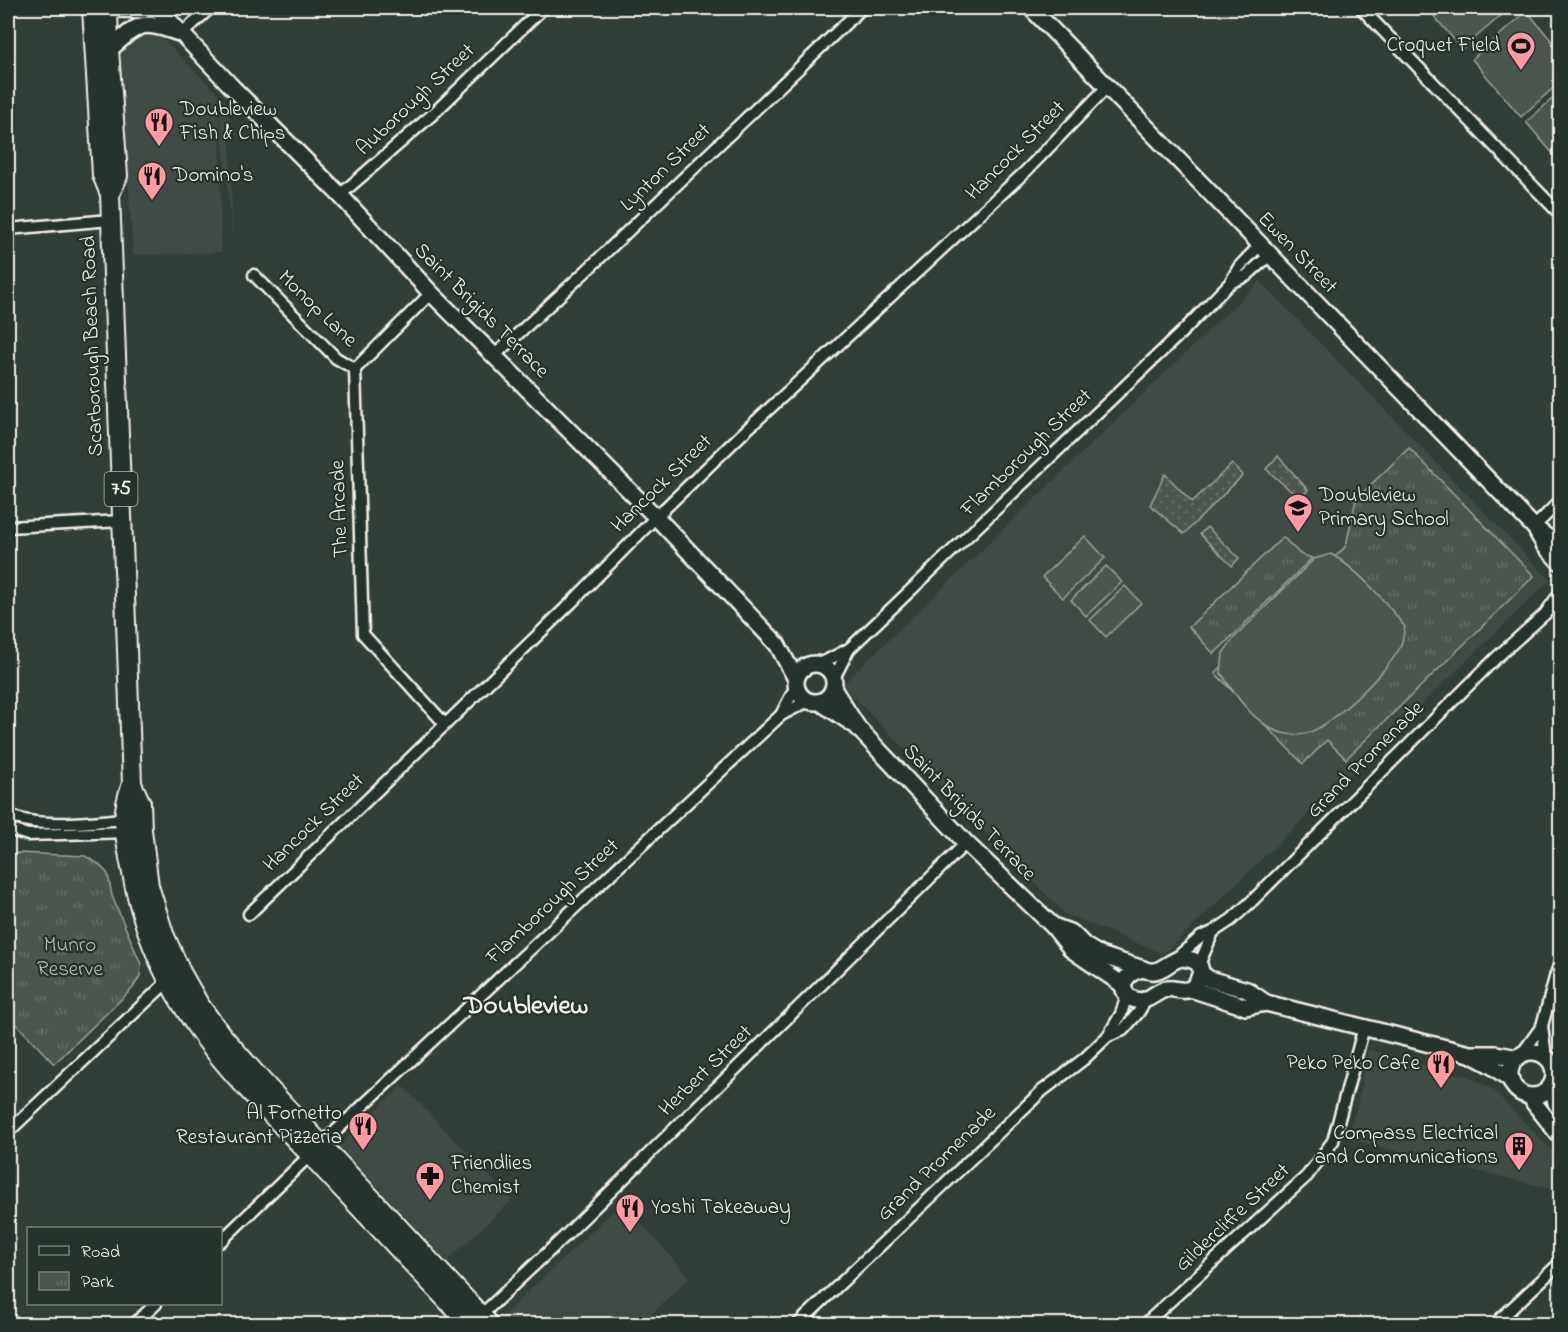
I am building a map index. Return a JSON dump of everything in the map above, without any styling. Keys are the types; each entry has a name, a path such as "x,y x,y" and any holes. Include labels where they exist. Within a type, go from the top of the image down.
{"main road":[{"name":"Scarborough Beach Road","path":"100,8 109,50 118,176 110,194"},
{"name":"Scarborough Beach Road","path":"100,8 102,175 110,194 132,784 141,803 133,825 135,891 151,941 168,981 187,1013 210,1044 316,1150 477,1322"},
{"name":"Scarborough Beach Road","path":"133,825 164,934 199,1004 316,1150"}],"street":[{"name":"Saint Brigids Terrace","path":"100,8 144,10 154,8 182,34 340,195 431,293 656,517 777,644 796,683"},
{"path":"109,50 128,33 145,24 182,34 210,8"},
{"name":"Auborough Street","path":"340,195 433,114 543,8"},
{"name":"Lynton Street","path":"495,355 862,8"},
{"name":"Ewen Street","path":"1031,8 1534,527 1560,547"},
{"path":"1361,8 1560,214"},
{"name":"Hancock Street","path":"249,914 742,434 1026,171 1107,87"},
{"path":"8,229 110,220"},
{"name":"Flamborough Street","path":"817,664 849,649 1182,332 1230,283 1246,276 1265,250"},
{"name":"Monop Lane","path":"254,275 336,358 355,369"},
{"path":"355,369 431,293"},
{"name":"The Arcade","path":"355,369 363,634 445,724"},
{"path":"1534,527 1560,501"},
{"path":"8,526 122,521"},
{"name":"Ewen Street","path":"1534,527 1545,546 1560,562"},
{"name":"Grand Promenade","path":"1175,959 1201,937 1231,920 1252,901 1497,658 1545,614 1560,593"},
{"name":"Grand Promenade","path":"1545,614 1560,607"},
{"name":"Saint Brigids Terrace","path":"777,644 817,664"},
{"name":"Flamborough Street","path":"834,684 849,649"},
{"path":"817,664 831,672 834,684 828,698 814,701 803,697 796,683 801,669 817,664"},
{"name":"Flamborough Street","path":"781,715 796,683"},
{"name":"Saint Brigids Terrace","path":"834,684 858,728 966,843 1053,926 1072,950 1136,1000 1146,1000"},
{"name":"Saint Brigids Terrace","path":"814,701 858,728"},
{"name":"Flamborough Street","path":"222,1240 781,715 814,701"},
{"path":"9,822 28,835 133,825"},
{"name":"Herbert Street","path":"477,1322 966,843"},
{"name":"Saint Brigids Terrace","path":"1053,926 1072,933 1085,946 1100,955 1143,969"},
{"path":"1191,989 1213,932"},
{"path":"1125,990 1124,979 1129,974 1143,969 1149,972 1157,971 1175,959 1190,959 1209,979 1246,990 1266,1003 1470,1054 1520,1057 1528,1053 1540,1053 1553,1063"},
{"path":"1511,1080 1511,1071 1542,1026 1560,963"},
{"path":"8,1132 168,981"},
{"path":"1146,1000 1166,989 1191,989 1246,1007 1266,1003"},
{"name":"Grand Promenade","path":"798,1324 1042,1091 1084,1059 1108,1036 1121,1014 1125,990"},
{"name":"Grand Promenade","path":"1108,1036 1123,1030 1146,1000"},
{"path":"1542,1026 1553,1063 1552,1085 1556,1103 1560,1109"},
{"name":"Gildercliffe Street","path":"1145,1324 1307,1176 1333,1141 1364,1027"},
{"path":"1470,1054 1511,1080 1520,1092 1531,1096 1539,1095 1552,1085"},
{"path":"1531,1096 1560,1136"},
{"path":"1495,1324 1560,1263"},
{"path":"134,1324 155,1305"}],"shaded area":[{"path":"147,32 157,33 223,99 229,113 233,241 220,113 221,252 133,255 120,55 135,36"},
{"path":"1260,281 1550,580 1164,954 1065,914 842,685"},
{"path":"1370,1050 1469,1077 1492,1089 1560,1159 1560,1191 1348,1139"},
{"path":"402,1085 512,1200 447,1261 339,1146"},
{"path":"622,1203 690,1277 645,1321 647,1324 506,1324 500,1318"}],"green space":[{"name":"Croquet Field","path":"1427,8 1510,8 1462,49"},
{"name":"Croquet Field","path":"1527,11 1560,51 1560,82 1521,117 1472,59"},
{"path":"1560,92 1560,162 1526,122"},
{"path":"1409,448 1534,576 1346,759 1327,740 1303,764 1215,673 1346,546 1356,499"},
{"path":"1278,456 1308,490 1300,499 1266,469"},
{"path":"1232,464 1243,475 1184,534 1150,505 1165,474 1192,502"},
{"path":"1207,527 1239,558 1232,566 1200,534"},
{"path":"1085,536 1105,558 1063,598 1042,577"},
{"path":"1283,537 1300,554 1312,558 1214,654 1189,627"},
{"path":"1331,554 1362,577 1389,607 1405,627 1402,641 1383,671 1328,722 1304,734 1282,733 1263,723 1233,691 1221,673 1223,653 1234,638 1314,559"},
{"path":"1106,566 1122,582 1086,616 1071,600"},
{"path":"1125,586 1141,603 1106,637 1090,620"},
{"name":"Munro Reserve","path":"17,853 85,856 99,864 108,874 112,896 141,964 140,976 133,988 54,1064 8,1015 8,857"}],"place":[{"name":"Croquet Field","path":"1521,72"},
{"name":"Doubleview Fish & Chips","path":"159,148"},
{"name":"Domino's","path":"152,202"},
{"name":"Doubleview Primary School","path":"1298,534"},
{"name":"Peko Peko Cafe","path":"1441,1090"},
{"name":"Al Fornetto Restaurant Pizzeria","path":"363,1152"},
{"name":"Compass Electrical and Communications","path":"1519,1172"},
{"name":"Friendlies Chemist","path":"430,1202"},
{"name":"Yoshi Takeaway","path":"630,1234"}],"district":[{"name":"Doubleview","path":"526,1006"}]}
